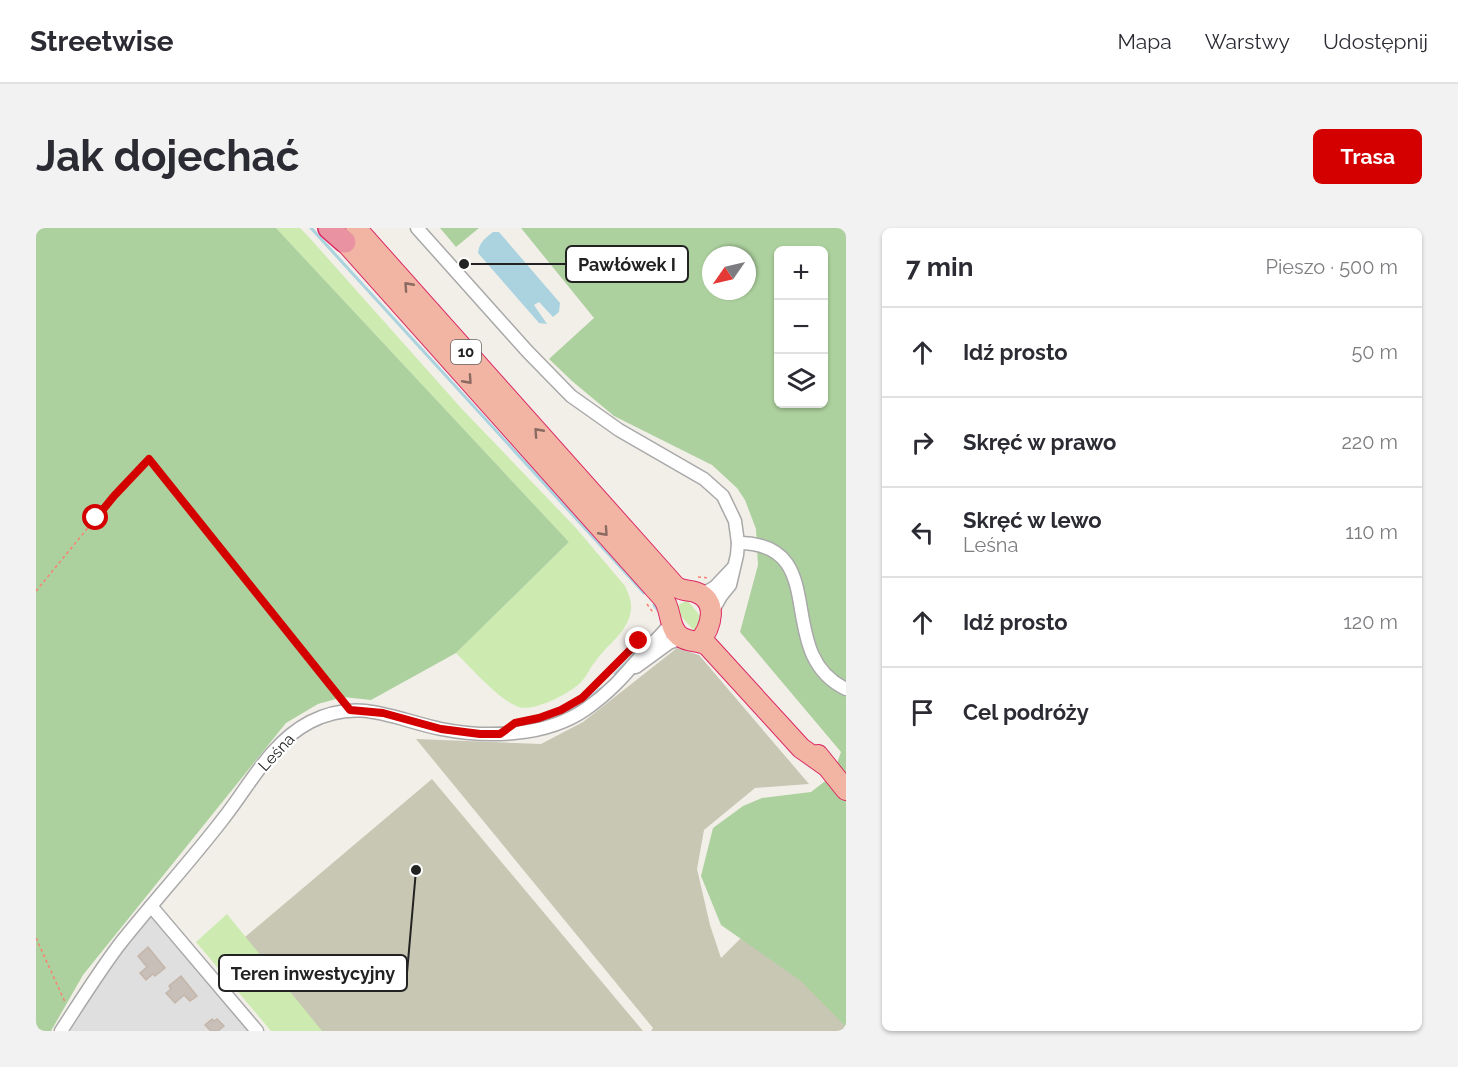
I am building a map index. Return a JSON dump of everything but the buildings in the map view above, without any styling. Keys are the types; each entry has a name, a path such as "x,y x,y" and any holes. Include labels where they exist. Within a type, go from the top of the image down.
{"highway":[{"name":"10","path":"329,228 351,235 676,587 708,602 711,618 721,639 804,733 825,765 846,790"},
{"name":"10","path":"351,235 657,591 667,604 676,626 708,646 801,748 825,765"},
{"path":"693,593 674,602 676,626 708,631 711,618"}],"street":[{"path":"424,230 528,352 571,396 619,430 685,467 717,490 732,512 738,531 738,543 730,585 711,618"},
{"path":"738,543 769,547 787,562 797,587 804,631 813,658 831,680 846,689"},
{"path":"693,593 715,587 734,567"},
{"name":"Leśna","path":"630,671 641,656 676,626"},
{"name":"Leśna","path":"60,1031 118,947 224,819 277,747 292,733 311,722 334,713 350,710 383,713 441,729 480,734 518,732 552,725 566,720 592,704 630,671 669,643 676,626"},
{"path":"151,906 257,1031"}],"path":[{"path":"36,591 114,496 149,459 350,710"},
{"path":"647,601 648,608 676,626"},
{"path":"589,692 623,659"},
{"path":"36,938 56,984 72,1013"}],"shaded area":[{"path":"677,648 699,655 809,784 755,788 704,830 697,869 710,925 721,958 748,931 846,1009 846,1031 651,1031 653,1028 416,739 541,744 583,722"},
{"path":"432,779 643,1031 278,1031 218,960"},
{"path":"151,906 257,1031 61,1031"}],"green space":[{"path":"36,228 276,228 569,542 456,653 371,700 343,697 318,704 286,723 83,975 51,1031 36,1031"},
{"path":"276,228 300,228 307,235 462,409 576,528 625,586 631,606 626,624 581,682 567,693 542,705 519,707 495,691 456,653 569,542"},
{"path":"440,228 479,228 456,247"},
{"path":"521,228 846,228 846,1027 801,981 721,925 701,876 713,828 743,806 762,798 811,792 833,775 841,752 740,632 758,565 756,529 745,500 737,488 712,465 614,416 549,359 594,318"},
{"path":"687,600 703,619 696,633 679,614 677,606"},
{"path":"227,914 322,1031 271,1031 196,942"}],"water":[{"path":"493,232 499,232 560,303 559,312 553,317 539,302 534,305 547,324 539,323 478,253 483,241"}],"waterway":[{"path":"311,228 644,593"},
{"path":"654,605 661,614"},
{"path":"615,674 643,645"},
{"path":"516,726 561,714 581,704 600,689"}],"place":[{"name":"Pawłówek I","path":"464,264"},
{"name":"Teren inwestycyjny","path":"416,870"}],"route":[{"path":"96,518 149,459 350,710 383,713 441,729 500,734 515,723 561,710 582,698 639,641"}]}
